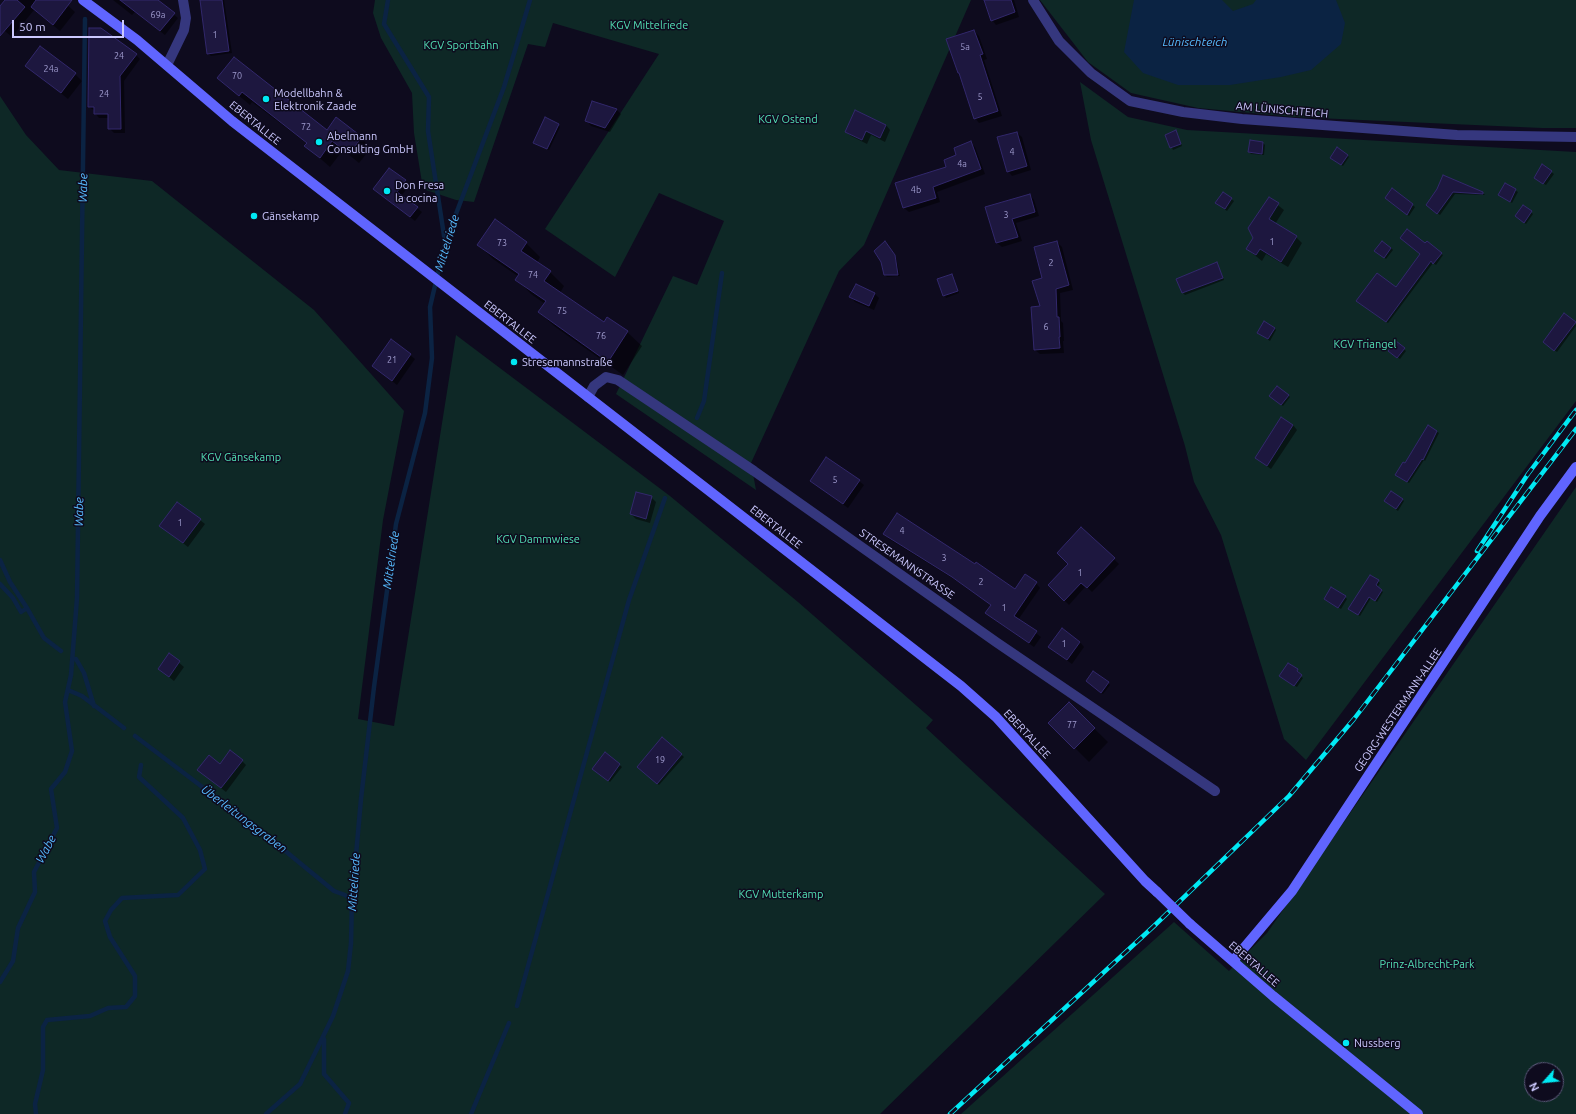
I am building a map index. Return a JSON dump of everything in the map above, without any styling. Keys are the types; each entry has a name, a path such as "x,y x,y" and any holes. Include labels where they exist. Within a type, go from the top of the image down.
{"main road":[{"name":"EBERTALLEE","path":"83,0 137,40 232,121 922,654 961,686 996,717 1145,881 1190,924 1273,996 1418,1114"},
{"name":"GEORG-WESTERMANN-ALLEE","path":"1233,961 1292,891 1540,516 1576,467"}],"street":[{"path":"167,65 184,30 186,18 183,0"},
{"name":"AM LÜNISCHTEICH","path":"1033,0 1059,42 1090,73 1130,100 1183,112 1258,120 1457,135 1576,137"},
{"name":"STRESEMANNSTRASSE","path":"588,397 594,386 606,377 618,380 754,471 996,642 1215,791"}],"green space":[{"path":"375,0 971,0 864,245 839,271 751,463 756,490 616,394 673,276 697,285 724,221 659,193 615,277 545,229 659,54 553,23 545,47 528,44 474,202 456,200 423,189 414,133 412,93 381,38 373,13"},
{"path":"1040,0 1576,0 1576,128 1542,128 1294,117 1198,108 1131,93 1088,62"},
{"name":"KGV Triangel","path":"1080,82 1128,117 1187,130 1576,152 1576,401 1306,760 1284,739 1221,535 1194,482 1185,446 1091,140"},
{"path":"0,96 26,135 59,170 152,181 314,310 404,411 383,520 358,719 394,726 456,335 670,496 798,602 933,720 926,728 1105,894 880,1114 0,1114"},
{"name":"Prinz-Albrecht-Park","path":"1576,487 1576,1114 961,1114 1174,922 1229,971 1267,933"}],"water":[{"name":"Lünischteich","path":"1134,0 1222,0 1233,11 1253,4 1256,0 1336,0 1345,23 1341,44 1311,70 1281,77 1230,85 1178,85 1143,73 1124,52"}],"building":[{"path":"5,0 17,0 25,7 0,36 0,6"},
{"path":"36,0 72,0 53,25 31,7"},
{"path":"120,0 158,0 175,13 160,31"},
{"path":"200,0 222,0 229,51 207,54"},
{"path":"984,0 1011,0 1015,12 991,21"},
{"path":"89,28 101,28 137,54 120,76 121,129 108,129 108,114 94,114 94,107 88,107"},
{"path":"974,30 983,54 980,55 998,111 974,119 946,39"},
{"path":"40,46 76,73 61,93 25,66"},
{"path":"234,57 327,130 336,117 362,137 349,154 332,141 320,158 304,146 307,143 242,92 239,96 217,78"},
{"path":"592,101 617,109 605,128 585,121"},
{"path":"855,110 886,125 880,138 866,131 862,140 845,132"},
{"path":"545,117 559,124 547,149 533,143"},
{"path":"1176,130 1181,144 1170,148 1165,135"},
{"path":"1017,132 1027,166 1007,172 997,137"},
{"path":"1250,140 1263,142 1262,154 1248,152"},
{"path":"971,141 981,169 933,187 936,198 903,208 895,183 946,167 944,160 956,155 954,148"},
{"path":"1337,147 1348,155 1341,165 1330,158"},
{"path":"1542,164 1552,171 1543,184 1534,178"},
{"path":"389,168 406,180 397,192 418,207 410,217 373,189"},
{"path":"1443,175 1483,192 1483,194 1453,192 1437,214 1426,205 1437,189"},
{"path":"1505,183 1516,189 1510,202 1498,195"},
{"path":"1392,188 1413,204 1407,215 1385,198"},
{"path":"1223,192 1232,198 1225,209 1215,203"},
{"path":"1030,194 1035,212 1012,219 1018,237 996,243 985,207"},
{"path":"1269,197 1279,203 1269,219 1297,236 1281,262 1260,249 1256,255 1246,249 1253,238 1248,228"},
{"path":"1523,205 1532,211 1524,223 1515,216"},
{"path":"495,219 527,242 521,251 551,271 544,281 604,322 607,317 628,331 608,362 538,312 546,301 515,280 519,274 477,245"},
{"path":"1407,229 1425,243 1427,241 1442,253 1433,264 1431,261 1386,322 1356,301 1377,273 1396,287 1420,254 1400,238"},
{"path":"885,241 895,255 898,275 884,275 881,262 874,251"},
{"path":"1057,241 1069,285 1056,289 1060,348 1034,350 1031,307 1040,306 1032,281 1042,278 1034,247"},
{"path":"1382,241 1391,248 1384,258 1374,251"},
{"path":"1217,262 1223,278 1182,293 1176,279"},
{"path":"952,274 958,291 943,296 937,279"},
{"path":"856,284 875,293 869,306 849,297"},
{"path":"1564,313 1576,322 1554,351 1543,342"},
{"path":"1264,321 1275,328 1268,339 1257,333"},
{"path":"391,339 411,354 392,381 372,366"},
{"path":"1396,341 1405,348 1397,358 1388,351"},
{"path":"1277,386 1289,395 1281,405 1269,396"},
{"path":"1281,417 1293,425 1267,466 1255,458"},
{"path":"1428,425 1437,431 1423,460 1422,459 1407,482 1395,475 1403,462 1405,463"},
{"path":"826,457 860,480 843,504 810,481"},
{"path":"1391,491 1403,499 1396,509 1384,501"},
{"path":"636,492 652,496 646,519 630,514"},
{"path":"177,502 201,519 183,543 159,526"},
{"path":"897,513 975,564 976,562 1015,589 1025,574 1037,582 1014,616 1037,631 1029,643 985,613 991,605 952,577 883,534"},
{"path":"1081,527 1115,558 1087,588 1081,583 1064,601 1048,585 1068,564 1057,553"},
{"path":"1370,575 1379,580 1376,585 1382,590 1375,601 1369,597 1358,615 1348,609"},
{"path":"1331,587 1346,596 1338,608 1324,599"},
{"path":"1062,628 1080,642 1067,660 1048,647"},
{"path":"169,653 180,661 169,677 158,669"},
{"path":"1288,663 1298,669 1297,671 1302,675 1294,686 1279,676"},
{"path":"1093,671 1109,682 1101,693 1086,681"},
{"path":"1069,702 1095,728 1074,749 1048,723"},
{"path":"662,737 682,754 657,784 637,767"},
{"path":"230,750 243,760 221,788 197,770 209,755 220,764"},
{"path":"605,752 620,764 608,781 592,769"}],"waterway":[{"path":"388,0 384,24 429,97 428,131 445,242"},
{"name":"Mittelriede","path":"266,1114 300,1084 333,1016 348,971 351,943 352,900 361,799 374,687 396,524 425,413 432,358 430,307 445,243 504,87 530,0"},
{"name":"Wabe","path":"0,982 13,961 18,928 35,892 34,872 57,828 51,789 65,772 72,751 65,702 71,675 77,598 85,19"},
{"path":"697,418 704,401 722,273"},
{"path":"517,1006 629,600 665,498"},
{"path":"0,560 10,582 27,608"},
{"path":"0,584 13,598 21,612 27,608 44,638 61,651"},
{"path":"76,659 84,673 94,706"},
{"name":"Überleitungsgraben","path":"68,690 82,696 124,728"},
{"name":"Überleitungsgraben","path":"135,736 267,836 334,891 345,895 352,900"},
{"path":"36,1114 35,1104 43,1070 43,1027 47,1020 90,1016 108,1008 126,1007 135,996 135,976 110,937 105,921 111,910 122,898 178,895 205,869 200,850 183,818 139,777 141,765"},
{"path":"471,1114 509,1023"},
{"path":"324,1039 324,1074 349,1103 345,1114"}],"railway":[{"path":"1477,551 1528,474 1576,410"},
{"path":"950,1114 1154,926 1289,796 1354,719 1576,429"}],"place":[{"name":"Modellbahn & Elektronik Zaade","path":"266,99"},
{"name":"Abelmann Consulting GmbH","path":"319,142"},
{"name":"Don Fresa la cocina","path":"387,191"},
{"name":"Gänsekamp","path":"254,216"},
{"name":"Stresemannstraße","path":"514,362"},
{"name":"Nussberg","path":"1346,1043"}],"park label":[{"name":"KGV Mittelriede","path":"649,25"},
{"name":"KGV Sportbahn","path":"461,45"},
{"name":"KGV Ostend","path":"788,119"},
{"name":"KGV Gänsekamp","path":"241,457"},
{"name":"KGV Dammwiese","path":"538,539"},
{"name":"KGV Mutterkamp","path":"781,894"}]}
